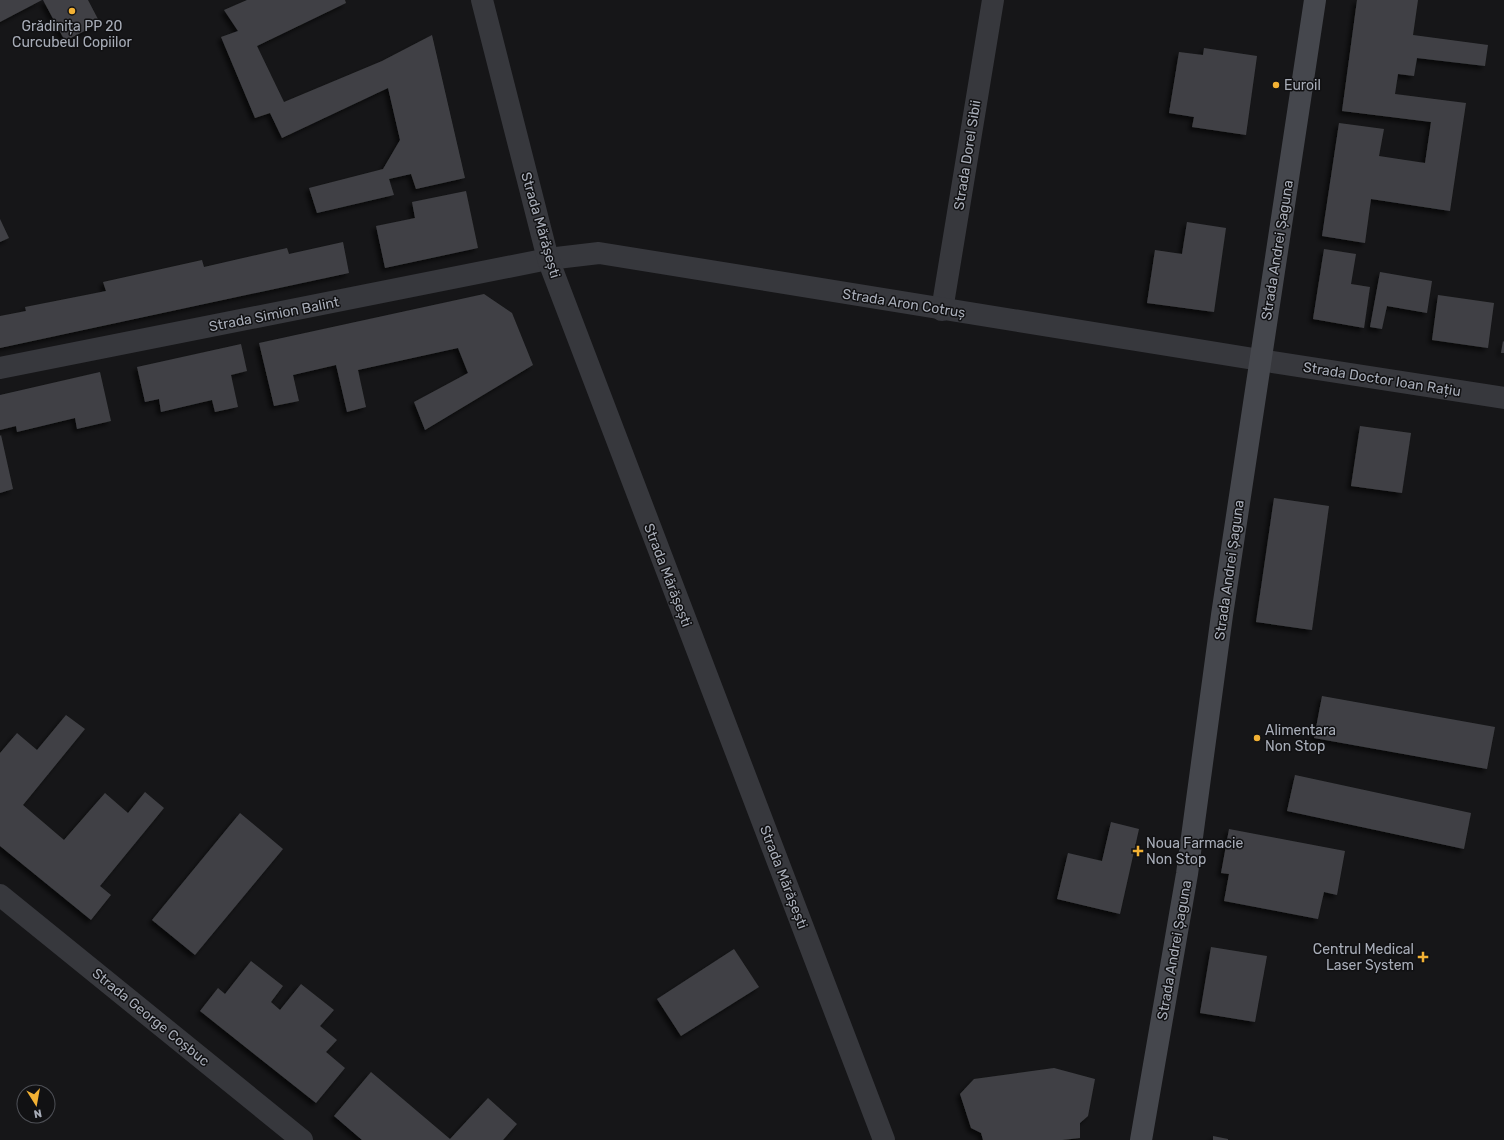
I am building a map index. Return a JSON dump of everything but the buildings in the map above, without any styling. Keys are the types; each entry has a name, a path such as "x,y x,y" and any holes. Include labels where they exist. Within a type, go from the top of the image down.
{"main road":[{"name":"Strada Andrei Șaguna","path":"1141,1140 1187,874 1223,607 1315,0"}],"street":[{"name":"Strada Mărășești","path":"482,0 548,259 884,1140"},
{"name":"Strada Dorel Sibii","path":"942,310 993,0"},
{"name":"Strada Aron Cotruș","path":"548,259 599,253 616,255 942,310 1260,360"},
{"name":"Strada Simion Balint","path":"0,368 548,259"},
{"name":"Strada Doctor Ioan Rațiu","path":"1260,360 1504,398"},
{"name":"Strada George Coșbuc","path":"0,895 302,1140"}],"place":[{"name":"Grădinița PP 20 Curcubeul Copiilor","path":"72,11"},
{"name":"Euroil","path":"1276,85"},
{"name":"Alimentara Non Stop","path":"1257,738"},
{"name":"Noua Farmacie Non Stop","path":"1138,851"},
{"name":"Centrul Medical Laser System","path":"1423,957"}]}
